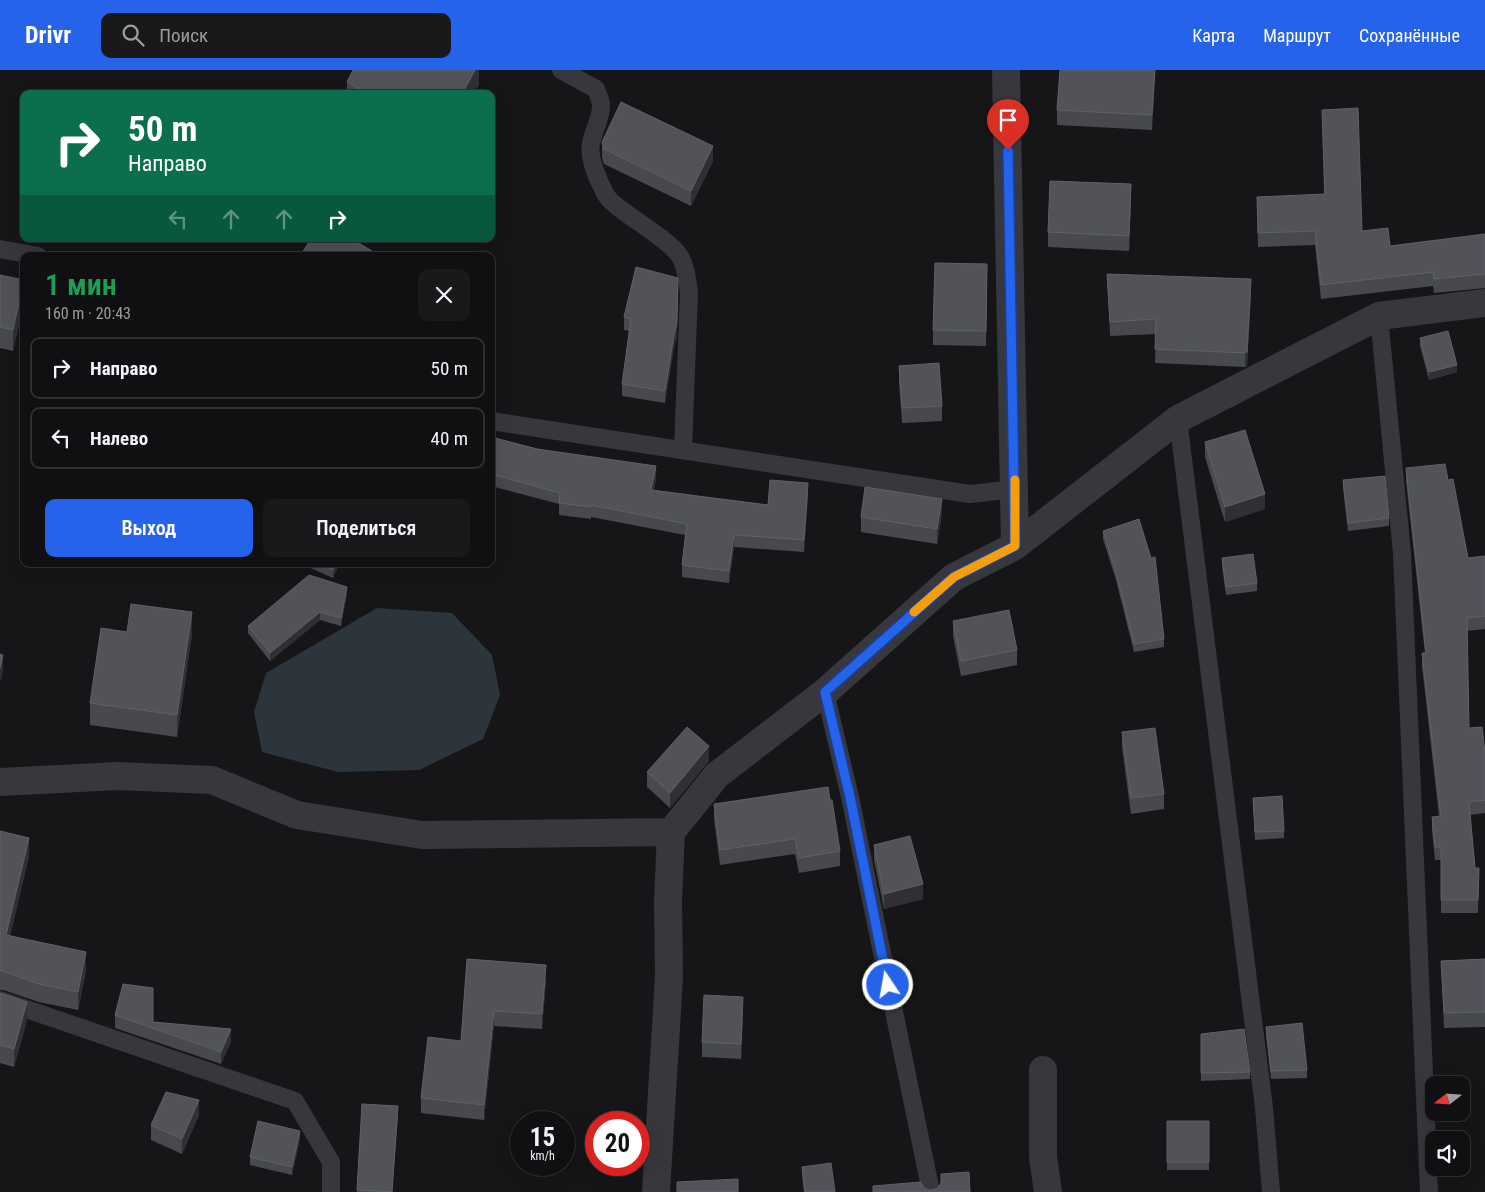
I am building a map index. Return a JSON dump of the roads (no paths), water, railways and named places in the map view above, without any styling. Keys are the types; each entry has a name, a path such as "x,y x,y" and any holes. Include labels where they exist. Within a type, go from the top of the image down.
{"street":[{"path":"1006,70 1015,546"},
{"path":"656,1192 669,977 668,900 671,832 717,775 825,692 954,577 1015,546 1178,419 1379,316 1485,303"},
{"path":"0,782 118,776 212,780 297,815 422,835 671,832"},
{"path":"1043,1070 1043,1157 1048,1192"}],"lane":[{"path":"561,70 596,89 601,103 600,119 590,146 599,180 607,197 680,255 689,292 684,449"},
{"path":"0,249 20,253"},
{"path":"1379,316 1402,553 1429,1192"},
{"path":"1178,419 1264,1108 1272,1192"},
{"path":"495,421 970,494 1015,489"},
{"path":"825,692 850,797 931,1192"},
{"path":"0,1000 295,1101 331,1162 331,1192"}]}
